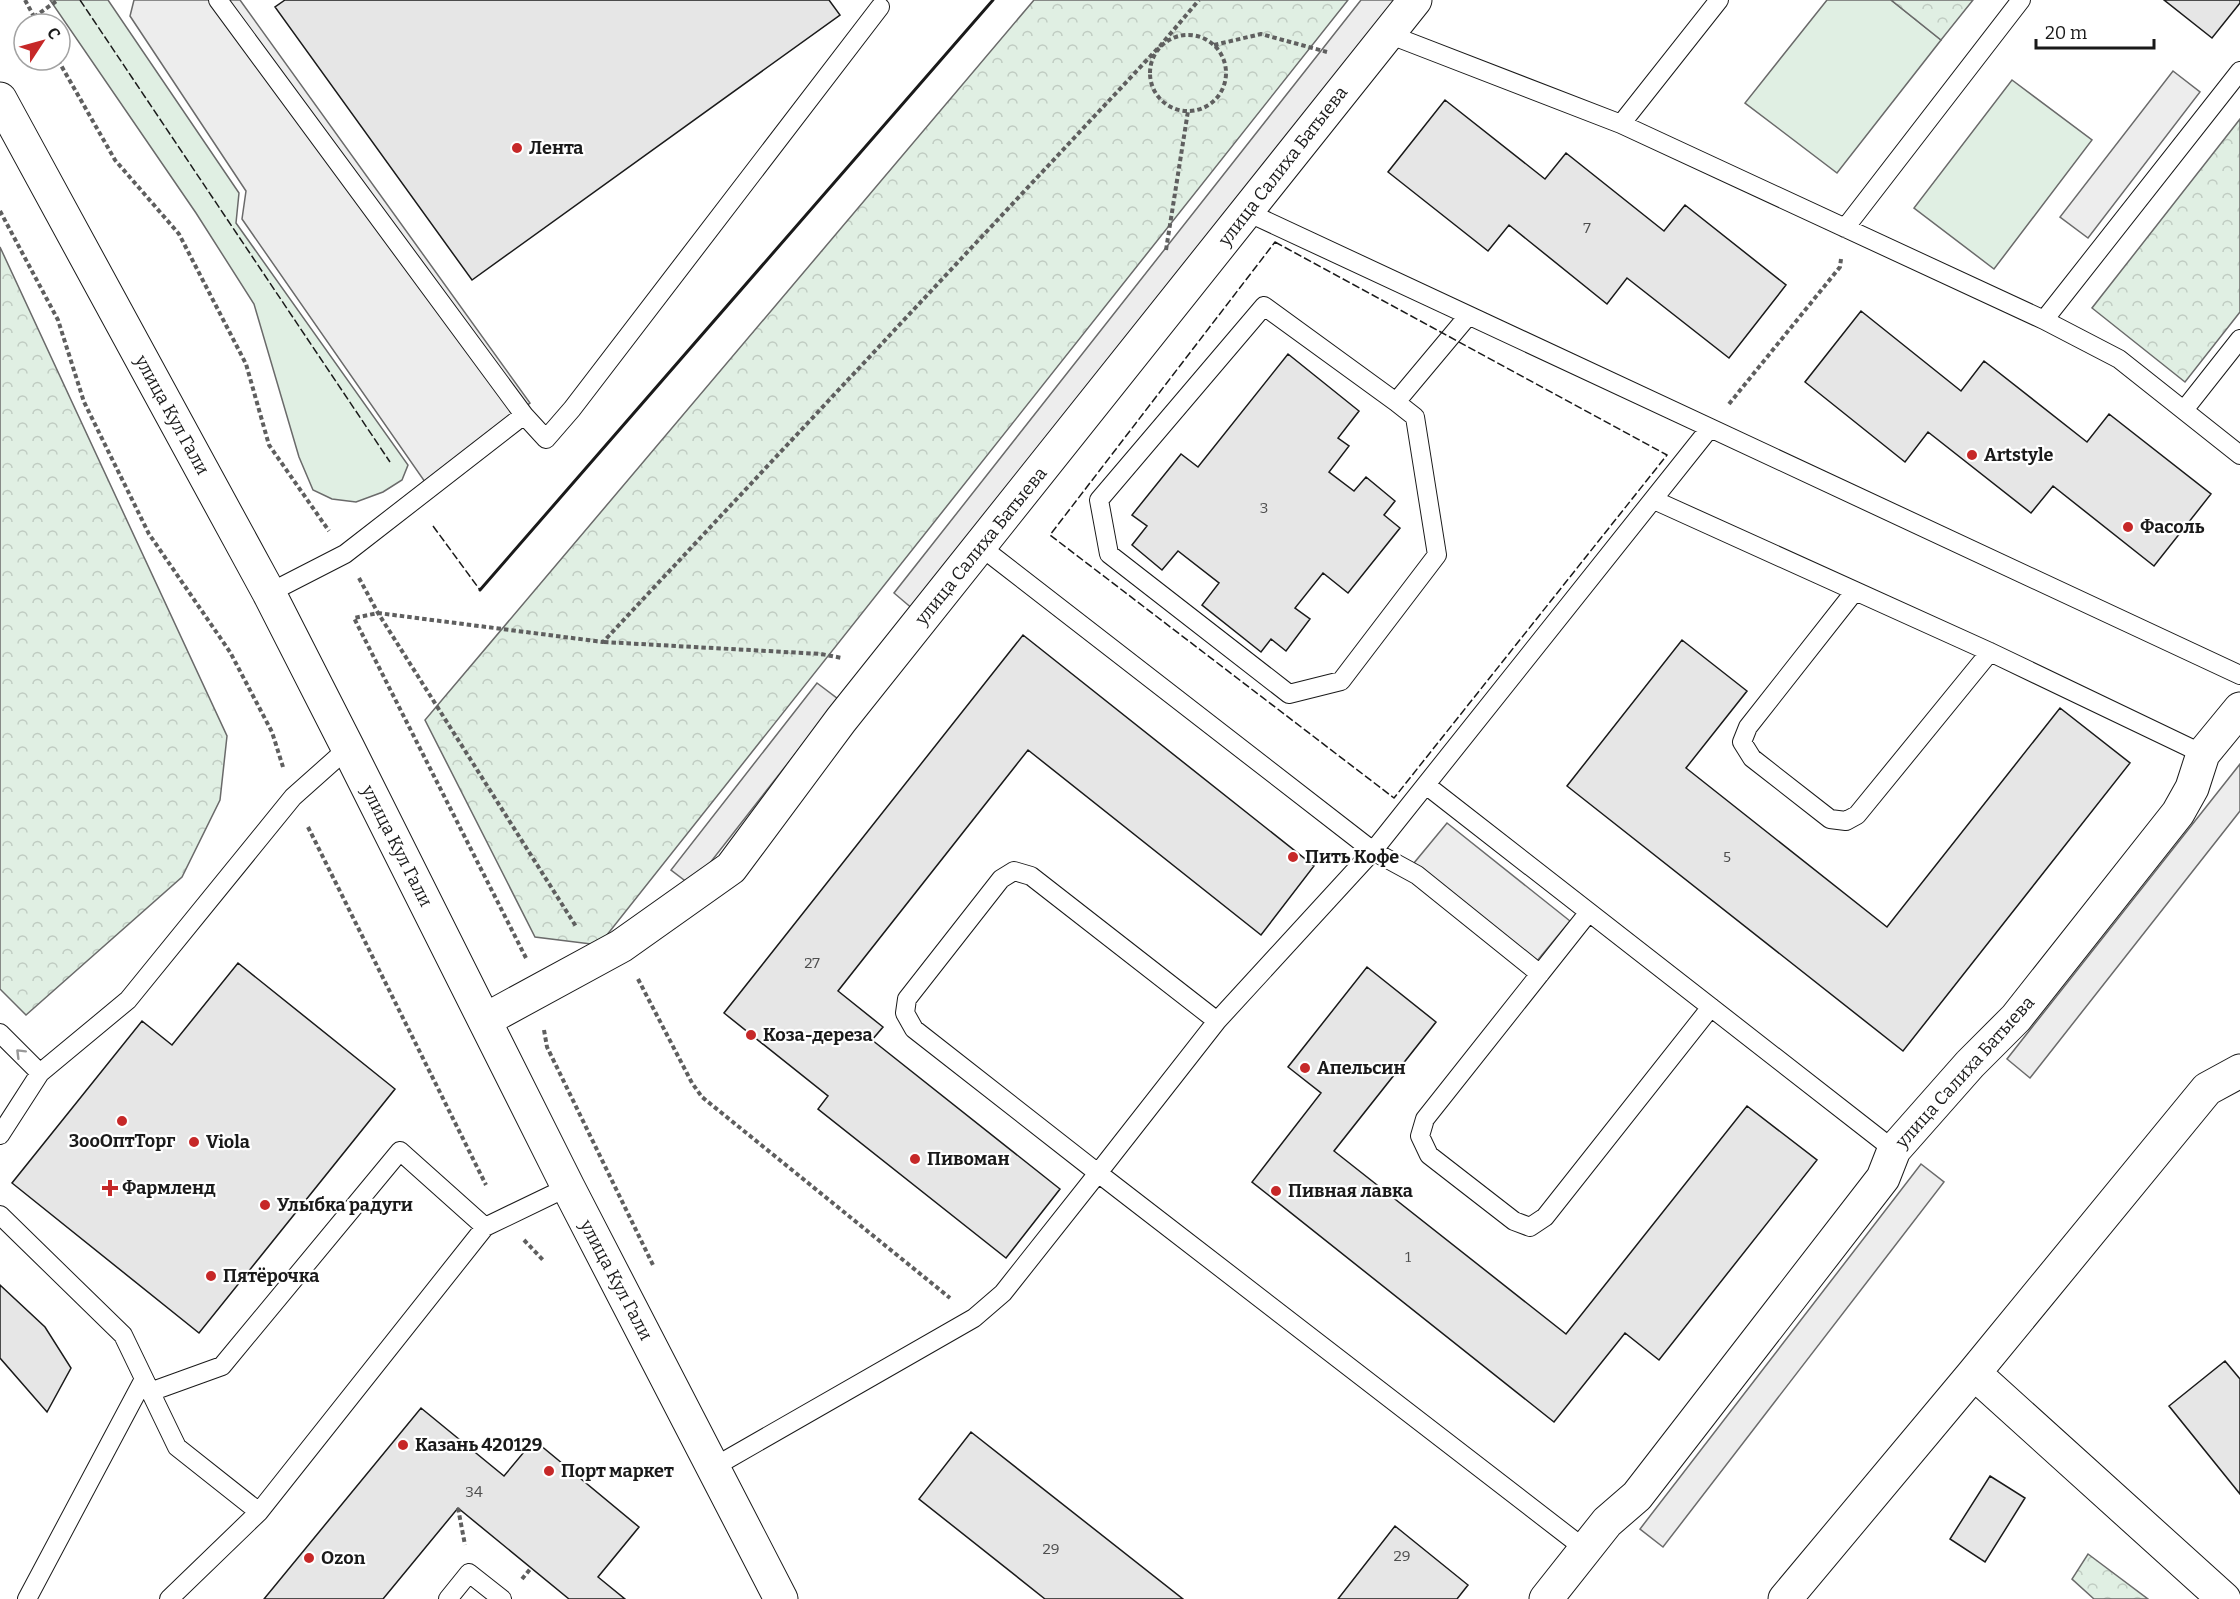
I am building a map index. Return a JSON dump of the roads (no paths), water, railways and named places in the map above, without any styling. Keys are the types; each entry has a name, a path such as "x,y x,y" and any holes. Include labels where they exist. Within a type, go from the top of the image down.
{"street":[{"name":"улица Салиха Батыева","path":"485,1020 609,953 731,868 841,720 1415,0"},
{"name":"улица Кул Гали","path":"0,99 269,593 568,1188 781,1599"},
{"name":"улица Салиха Батыева","path":"1546,1599 1606,1522 1636,1496 1883,1178 1894,1150 1970,1064 2016,1018 2178,813 2192,788 2203,754 2240,709"},
{"path":"1785,1599 2207,1089 2240,1071"},
{"path":"1974,1373 2224,1599"}],"lane":[{"path":"218,0 524,415 546,439 586,391 880,7"},
{"path":"1621,124 1719,0"},
{"path":"1845,228 2021,0"},
{"path":"1388,34 1621,124 2044,320 2119,359 2240,455"},
{"path":"2044,320 2240,71"},
{"path":"1246,212 2240,675"},
{"path":"1264,306 1396,402 1415,417 1437,555 1341,681 1289,694 1109,554 1099,500 1264,306"},
{"path":"1396,402 1468,316"},
{"path":"2184,410 2240,339"},
{"path":"269,593 345,554 524,415"},
{"path":"714,1467 974,1318 1003,1293 1217,1021 1373,851 1710,428"},
{"path":"1654,500 1990,652 2203,754"},
{"path":"981,547 1373,851 1417,875 1540,974"},
{"path":"1855,591 1748,727 1742,742 1752,758 1830,819 1846,821 1857,814 1990,652"},
{"path":"0,1135 40,1073 128,1000 293,797 348,748"},
{"path":"1426,785 1894,1150"},
{"path":"1217,1021 1031,876 1014,871 1001,879 907,999 905,1013 914,1029 1585,1549"},
{"path":"1589,912 1425,1119 1420,1136 1429,1155 1514,1221 1530,1227 1545,1217 1711,1007"},
{"path":"0,1033 40,1073"},
{"path":"27,1599 147,1385 222,1366 400,1151 485,1227"},
{"path":"169,1599 259,1512 485,1227 568,1188"},
{"path":"0,1215 123,1335 177,1447 259,1512"},
{"path":"448,1599 469,1573 502,1599"}],"place":[{"name":"Лента","path":"517,148"},
{"name":"Artstyle","path":"1972,455"},
{"name":"Фасоль","path":"2128,527"},
{"name":"Пить Кофе","path":"1293,857"},
{"name":"Коза-дереза","path":"751,1035"},
{"name":"Апельсин","path":"1305,1068"},
{"name":"ЗооОптТорг","path":"122,1121"},
{"name":"Viola","path":"194,1142"},
{"name":"Пивоман","path":"915,1159"},
{"name":"Фармленд","path":"110,1188"},
{"name":"Пивная лавка","path":"1276,1191"},
{"name":"Улыбка радуги","path":"265,1205"},
{"name":"Пятёрочка","path":"211,1276"},
{"name":"Казань 420129","path":"403,1445"},
{"name":"Порт маркет","path":"549,1471"},
{"name":"Ozon","path":"309,1558"}]}
